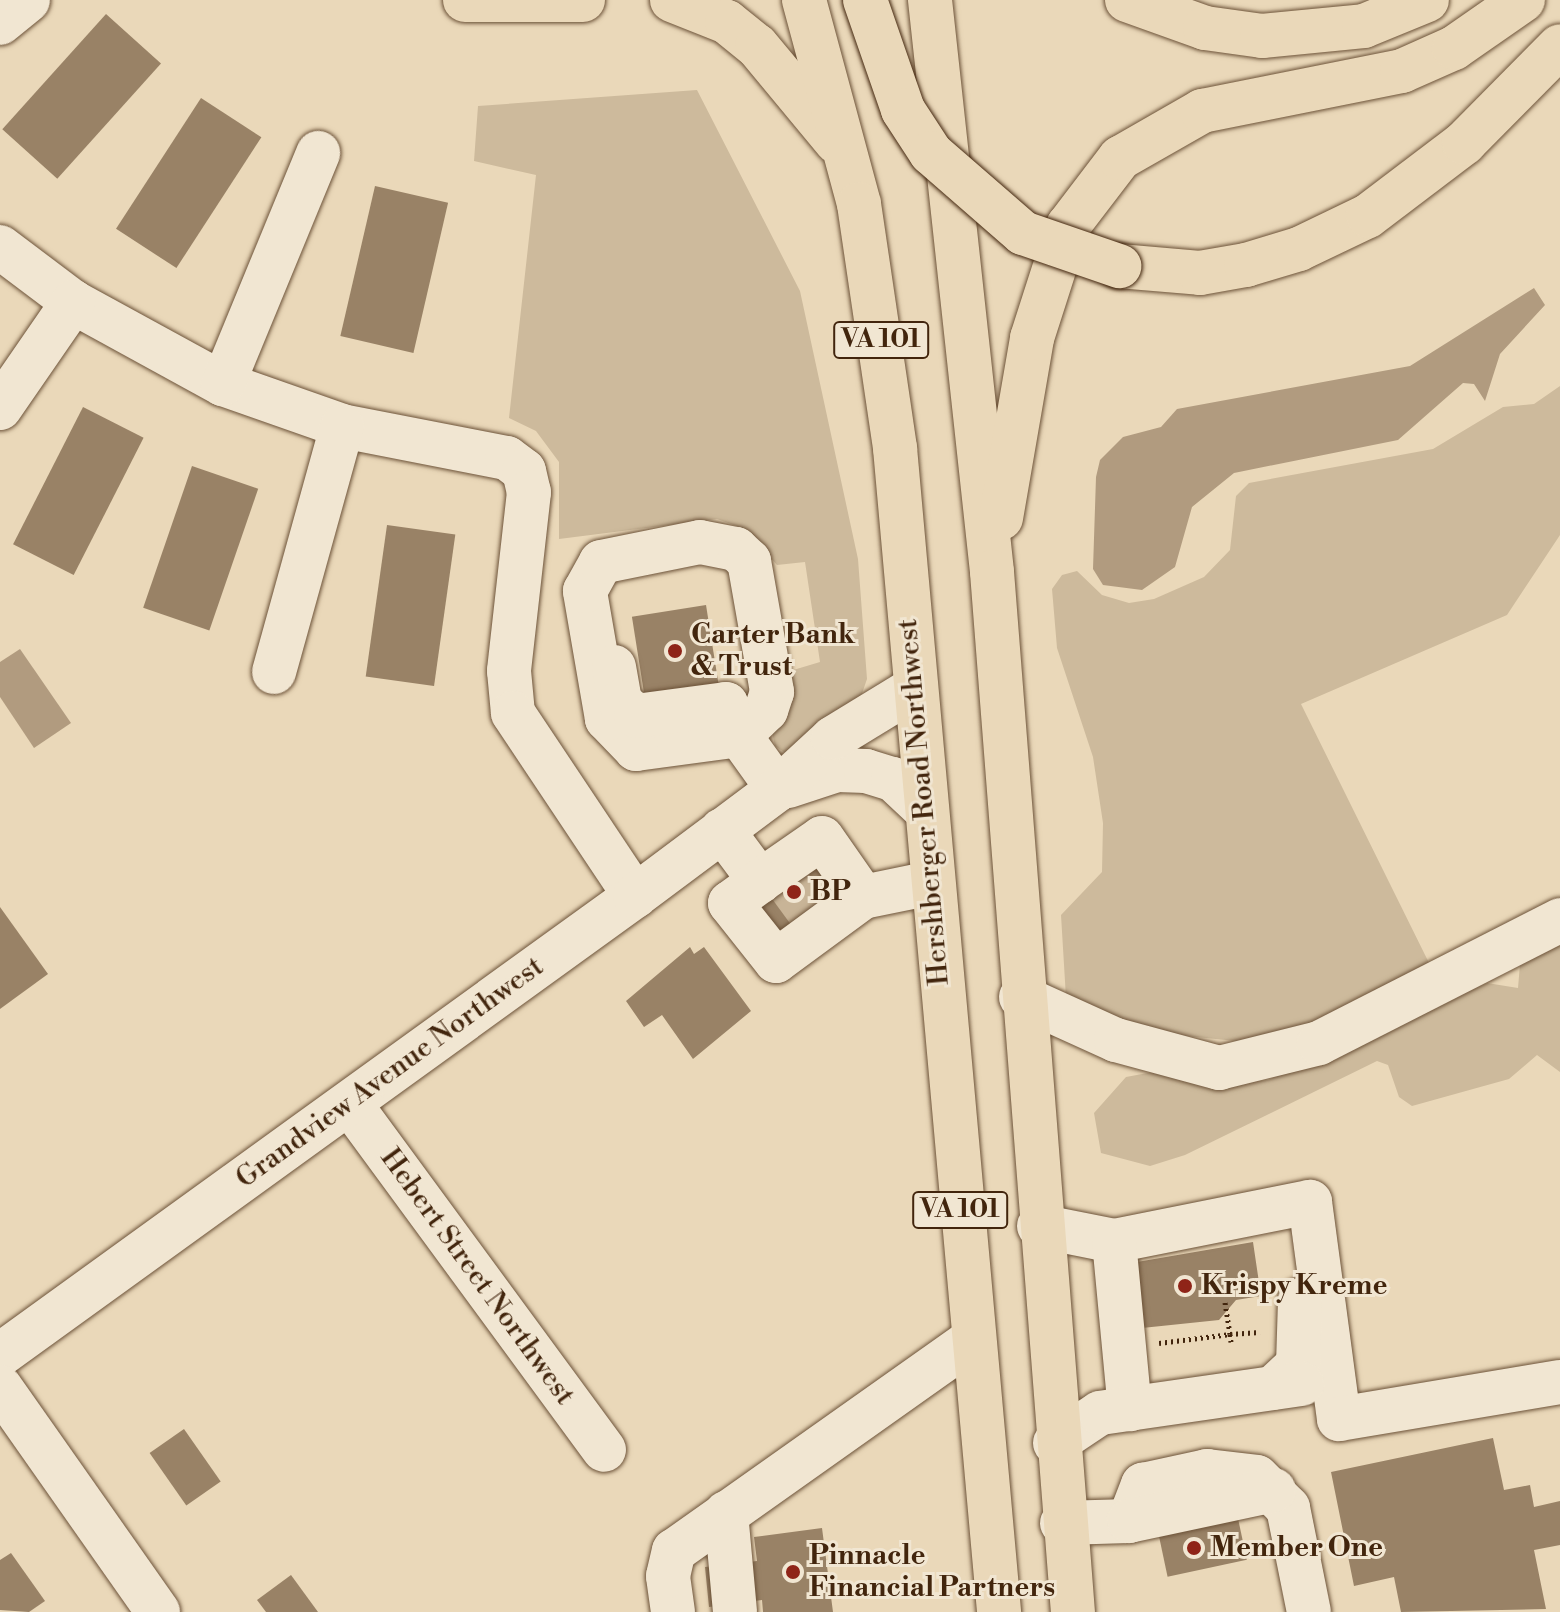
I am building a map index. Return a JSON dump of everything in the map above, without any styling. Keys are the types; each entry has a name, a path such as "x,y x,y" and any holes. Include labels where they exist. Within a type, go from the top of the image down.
{"main road":[{"path":"465,0 583,0"},
{"path":"672,0 727,22 757,46 847,155"},
{"name":"Hershberger Road Northwest","path":"804,0 847,155 881,339 999,1612"},
{"path":"865,0 903,110 931,153 1023,233 1119,266 1200,273 1246,265 1299,249 1368,216 1464,143 1560,46"},
{"name":"VA 101","path":"930,0 992,572 1055,1443 1073,1612"},
{"path":"1127,0 1205,28 1262,36 1364,26 1427,0"},
{"path":"992,572 1032,338 1068,226 1100,179 1156,132 1202,111 1402,71 1454,48 1523,0"}],"street":[{"path":"0,23 28,0"},
{"path":"223,384 318,153"},
{"path":"0,247 73,302 223,384 342,426 507,458 524,471 529,492 509,671 513,713 635,896"},
{"path":"0,408 73,302"},
{"path":"274,672 342,426"},
{"path":"700,542 728,546 749,561 772,692 766,710 736,730 651,751 614,732 585,591 591,576 615,556 700,542"},
{"path":"521,564 591,576 602,590 626,710 636,716 721,703 736,730 778,789"},
{"name":"Grandview Avenue Northwest","path":"0,1355 635,896 778,789 833,738 915,688"},
{"name":"Grandview Avenue Northwest","path":"778,789 837,770 866,771 897,782 924,808"},
{"path":"722,830 792,896 863,897 931,883"},
{"path":"792,896 822,838 863,897"},
{"path":"1021,997 1116,1040 1219,1068 1319,1043 1560,920"},
{"name":"Hebert Street Northwest","path":"350,1104 604,1450"},
{"path":"1119,1240 1310,1202 1339,1419 1560,1382"},
{"path":"1039,1226 1119,1240 1150,1251 1256,1233 1283,1240 1295,1265 1304,1347 1290,1378 1273,1388"},
{"path":"1119,1240 1130,1409"},
{"path":"673,1612 669,1562 709,1525 972,1340"},
{"path":"1055,1443 1100,1413 1334,1379"},
{"path":"0,1387 158,1612"},
{"path":"1062,1523 1129,1521 1143,1485 1207,1471 1265,1483 1288,1508 1309,1612"},
{"path":"701,1612 709,1525"},
{"path":"709,1525 719,1612"},
{"path":"709,1525 735,1612"}],"path":[{"path":"1225,1302 1231,1342"},
{"path":"1141,1345 1230,1334 1269,1336"}],"shaded area":[{"path":"697,90 800,291 858,559 867,679 857,708 787,754 775,746 772,732 790,671 820,662 805,562 777,565 745,529 717,519 559,539 559,462 536,431 509,418 536,175 474,161 478,106"},
{"path":"1534,288 1545,305 1500,354 1485,401 1474,384 1463,383 1398,440 1234,473 1192,507 1175,567 1142,590 1103,585 1093,569 1096,477 1100,460 1123,437 1161,427 1177,409 1410,366"},
{"path":"1560,386 1560,535 1507,615 1301,704 1432,969 1298,1033 1246,1042 1146,1032 1066,998 1061,915 1102,872 1103,823 1093,757 1057,648 1052,589 1062,575 1077,571 1102,595 1129,603 1154,599 1204,577 1230,550 1236,496 1249,483 1433,449 1503,407 1534,404"},
{"path":"20,649 71,723 34,748 0,697 0,662"},
{"path":"1560,944 1560,1072 1537,1055 1509,1079 1412,1106 1399,1097 1388,1065 1377,1061 1185,1155 1150,1166 1101,1153 1094,1113 1126,1077 1153,1072 1215,1086 1268,1080 1487,983 1518,988 1520,964"}],"building":[{"path":"106,14 161,64 57,179 2,129"},
{"path":"201,98 261,137 176,268 116,229"},
{"path":"375,186 448,203 413,353 340,336"},
{"path":"83,407 144,438 74,575 13,544"},
{"path":"192,466 258,489 209,631 143,608"},
{"path":"387,525 455,535 434,686 366,677"},
{"path":"706,605 719,690 645,702 632,617"},
{"path":"821,863 843,894 777,940 755,909"},
{"path":"0,907 48,974 0,1009"},
{"path":"690,947 694,954 704,947 751,1011 693,1059 662,1015 644,1027 626,1001"},
{"path":"1253,1242 1261,1296 1236,1300 1219,1320 1142,1328 1137,1262"},
{"path":"184,1429 221,1481 186,1506 150,1453"},
{"path":"1493,1438 1504,1490 1530,1485 1534,1507 1560,1501 1560,1545 1534,1550 1546,1609 1401,1612 1394,1577 1354,1586 1331,1472"},
{"path":"1236,1509 1247,1560 1168,1577 1157,1526"},
{"path":"822,1528 833,1612 763,1612 762,1600 709,1607 705,1567 757,1561 754,1537"},
{"path":"11,1553 45,1601 29,1612 0,1610 0,1560"},
{"path":"291,1575 318,1612 266,1612 257,1600"}],"tunnel":[{"path":"790,886 812,916"}],"place":[{"name":"Carter Bank & Trust","path":"675,651"},
{"name":"BP","path":"794,892"},
{"name":"Krispy Kreme","path":"1185,1286"},
{"name":"Member One","path":"1194,1548"},
{"name":"Pinnacle Financial Partners","path":"793,1572"}]}
